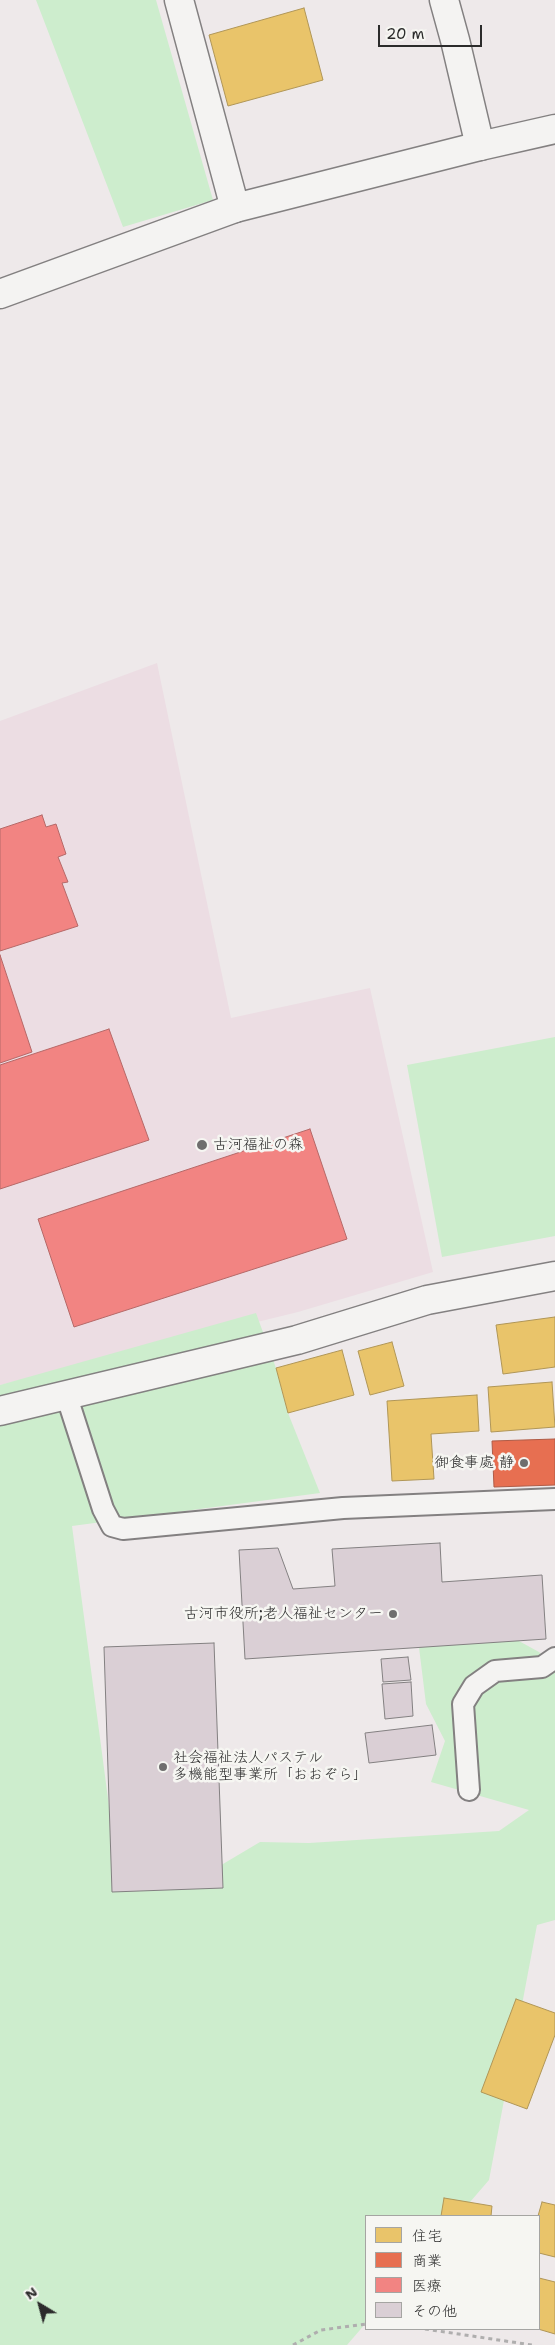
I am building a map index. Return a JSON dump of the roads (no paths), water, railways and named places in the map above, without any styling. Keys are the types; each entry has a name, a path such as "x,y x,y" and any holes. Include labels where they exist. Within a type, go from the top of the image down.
{"street":[{"path":"179,0 234,208"},
{"path":"444,0 480,146"},
{"path":"0,294 234,208 555,129"},
{"path":"0,1411 298,1340 427,1300 555,1276"}],"lane":[{"path":"66,1394 103,1510 112,1526 123,1529 343,1508 555,1499"},
{"path":"468,1790 463,1704 474,1686 495,1671 542,1666 555,1658"}],"place":[{"name":"古河福祉の森","path":"202,1145"},
{"name":"御食事處 静","path":"524,1463"},
{"name":"古河市役所;老人福祉センター","path":"393,1614"},
{"name":"社会福祉法人パステル 多機能型事業所「おおぞら」","path":"163,1767"}]}
